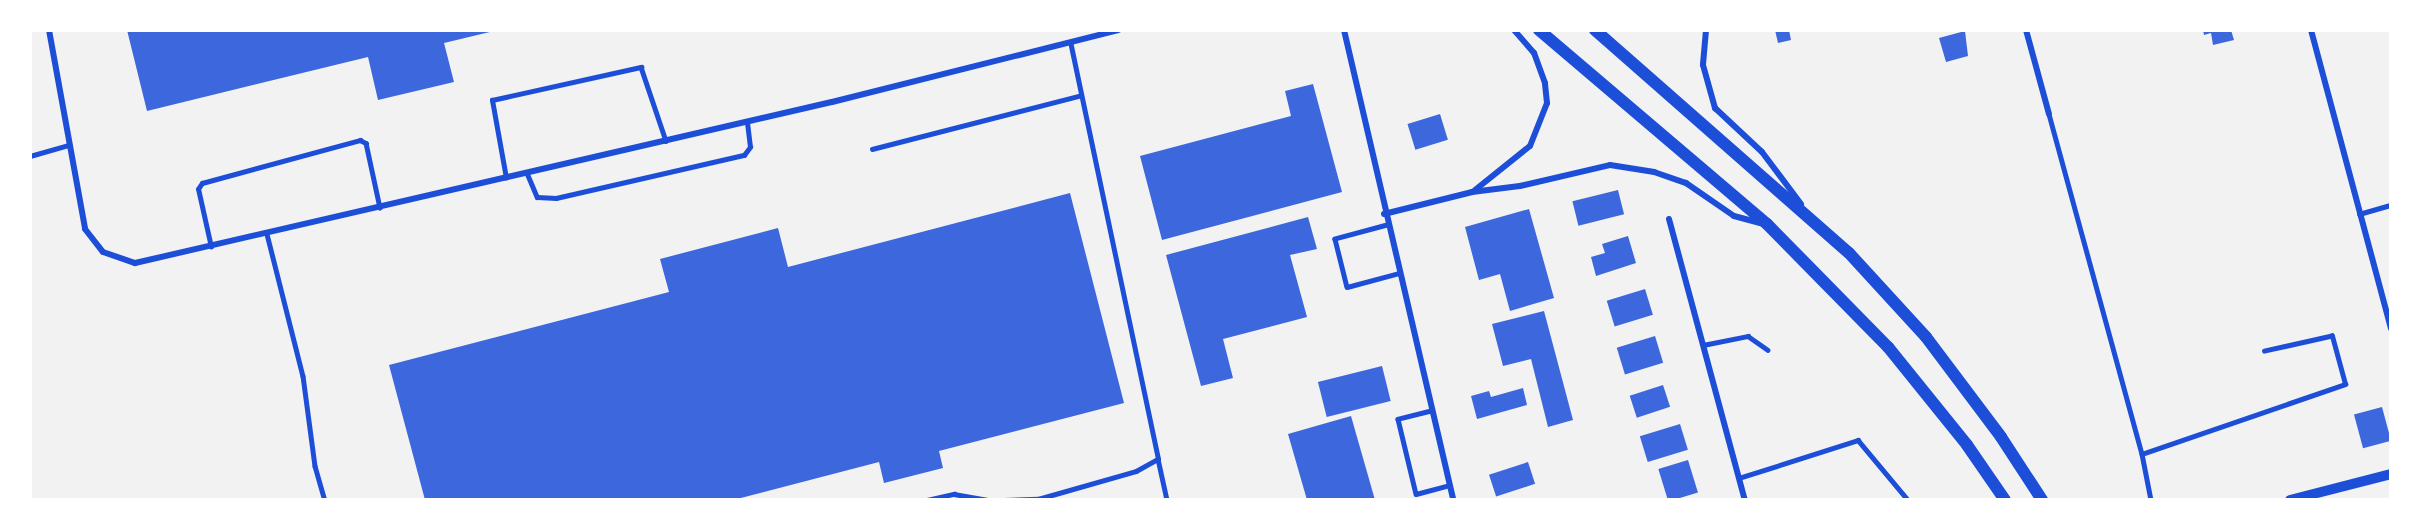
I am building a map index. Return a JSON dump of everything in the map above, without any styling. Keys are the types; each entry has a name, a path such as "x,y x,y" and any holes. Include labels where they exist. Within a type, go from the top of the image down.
{"main road":[{"path":"1539,30 1767,224 1888,347 1967,445 2005,500"},
{"path":"1595,30 1849,253 1926,338 2041,498"}],"street":[{"path":"49,30 85,229 103,252 135,263 747,122 1118,30"},
{"path":"1344,30 1384,214 1452,500"},
{"path":"1472,192 1530,146 1547,103 1545,83 1534,53 1514,30"},
{"path":"1706,30 1703,65 1715,108 1762,152 1815,224"},
{"path":"2026,30 2049,114"},
{"path":"2311,30 2391,328"},
{"path":"1384,214 1472,192 1520,186 1610,165 1654,172 1686,183 1734,216 1767,224"},
{"path":"1669,219 1745,500"},
{"path":"2290,500 2391,474"}],"lane":[{"path":"1070,42 1079,96 1167,500"},
{"path":"506,178 492,100 641,67 666,141"},
{"path":"872,149 1079,96"},
{"path":"2049,114 2142,454 2151,500"},
{"path":"527,173 534,193 544,199 744,155 750,147 747,122"},
{"path":"211,247 198,189 202,183 360,140 366,143 380,208"},
{"path":"30,156 69,146"},
{"path":"2359,214 2391,206"},
{"path":"1387,225 1335,239 1347,287 1399,273"},
{"path":"267,234 303,376 315,466 326,500"},
{"path":"1703,345 1742,336 1760,341 1768,350"},
{"path":"2142,454 2344,384 2332,336 2265,351"},
{"path":"1431,411 1398,419 1416,494 1449,485"},
{"path":"1739,478 1858,440 1908,500"},
{"path":"1004,500 1038,499 1136,471 1158,459"},
{"path":"927,500 954,494 987,500"}],"building":[{"path":"127,30 494,31 444,43 454,82 378,100 368,57 147,111"},
{"path":"1775,30 1789,30 1791,40 1778,43"},
{"path":"2203,30 2231,30 2234,40 2213,45 2211,33 2204,35"},
{"path":"1965,31 1968,56 1946,62 1939,38"},
{"path":"1313,84 1342,192 1162,240 1140,156 1291,116 1285,91"},
{"path":"1440,114 1448,140 1415,150 1407,124"},
{"path":"1618,190 1624,214 1578,226 1572,201"},
{"path":"1070,193 1124,403 939,451 943,468 884,483 879,462 733,500 425,500 389,365 669,292 660,259 778,228 788,267"},
{"path":"1529,209 1554,298 1510,311 1500,274 1479,280 1465,227"},
{"path":"1308,217 1317,249 1290,255 1307,317 1223,339 1233,378 1201,386 1166,255"},
{"path":"1628,236 1636,263 1596,276 1591,257 1605,253 1602,244"},
{"path":"1645,289 1653,315 1615,327 1607,301"},
{"path":"1544,311 1573,420 1548,427 1531,359 1503,366 1492,324"},
{"path":"1655,336 1663,363 1625,374 1617,348"},
{"path":"1382,366 1391,401 1327,417 1318,382"},
{"path":"1663,385 1670,407 1637,418 1630,396"},
{"path":"1523,388 1527,405 1477,419 1471,396 1489,391 1491,397"},
{"path":"2382,407 2391,441 2363,448 2354,415"},
{"path":"1351,416 1375,500 1307,500 1288,434"},
{"path":"1680,424 1688,450 1648,462 1640,436"},
{"path":"1688,460 1698,493 1668,500 1658,469"},
{"path":"1528,462 1535,484 1496,497 1489,475"}]}
